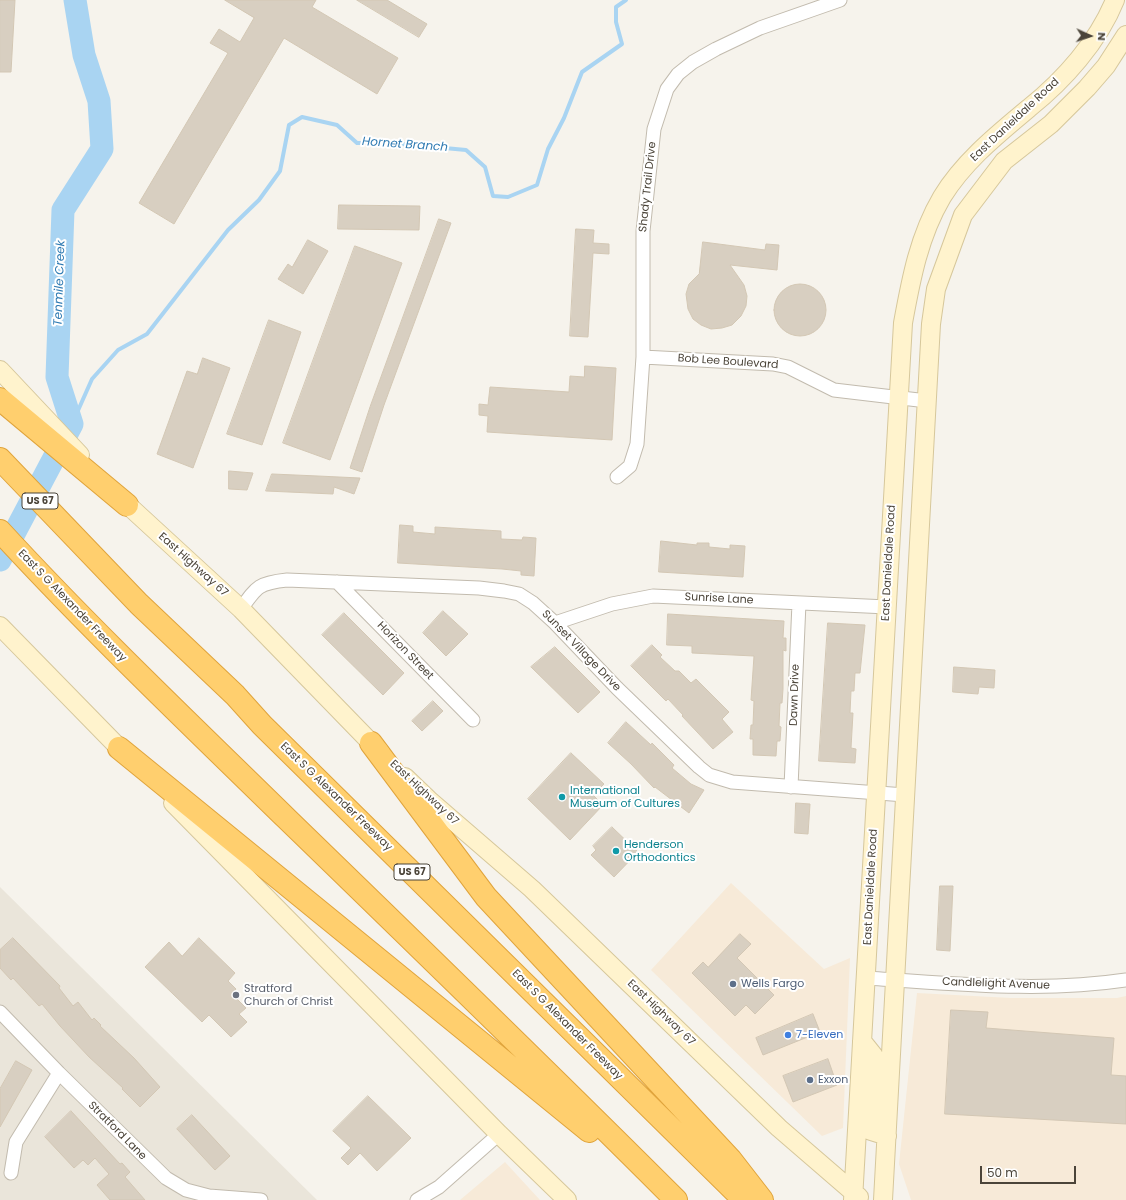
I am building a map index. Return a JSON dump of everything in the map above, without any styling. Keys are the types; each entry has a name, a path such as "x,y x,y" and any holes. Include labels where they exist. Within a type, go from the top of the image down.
{"highway":[{"path":"0,398 127,505"},
{"name":"East S G Alexander Freeway","path":"0,459 139,604 235,695 262,725 744,1200"},
{"name":"East S G Alexander Freeway","path":"0,531 130,667 570,1094 675,1200"},
{"path":"371,743 486,897 731,1160 762,1200"},
{"path":"119,748 675,1200"}],"main road":[{"name":"East Danieldale Road","path":"856,1197 865,978 898,398 903,323 912,269 920,245 943,196 970,162 1074,64 1094,38 1115,0"},
{"path":"883,1200 931,324 936,289 963,215 1004,161 1051,124 1087,88 1106,66 1126,35"},
{"name":"East Highway 67","path":"0,370 127,505 241,609 371,743 429,800 532,889 779,1128 856,1197"},
{"path":"1,627 499,1134 567,1200"},
{"path":"881,702 910,704"},
{"path":"862,1040 874,1056 870,1111 871,1131 887,1136"}],"street":[{"name":"Shady Trail Drive","path":"617,477 630,466 637,444 643,357 643,231 654,129 667,89 678,74 693,62 716,49 760,28 840,0"},
{"name":"Bob Lee Boulevard","path":"643,357 773,364 788,367 834,390 927,401"},
{"name":"Sunset Village Drive","path":"241,609 255,588 264,584 287,580 504,590 519,594 533,603 555,623 617,688 709,775 732,782 905,795"},
{"name":"Horizon Street","path":"337,582 473,720"},
{"name":"Sunrise Lane","path":"555,623 612,604 653,596 887,608"},
{"name":"Dawn Drive","path":"791,787 799,603"},
{"name":"Candlelight Avenue","path":"865,978 1039,986 1072,986 1126,980"},
{"name":"Stratford Lane","path":"0,1012 59,1073 166,1178 186,1190 209,1196 261,1200"},
{"path":"12,1173 16,1142 59,1073"},
{"path":"417,1200 439,1187 499,1134"}],"shaded area":[{"path":"731,883 824,969 850,958 843,1128 822,1136 651,970"},
{"path":"0,887 317,1200 0,1200"},
{"path":"917,993 1011,998 1117,998 1126,996 1126,1200 911,1200 899,1164"},
{"path":"505,1162 540,1200 460,1200"}],"building":[{"path":"0,0 15,0 11,72 0,72"},
{"path":"225,0 316,0 312,7 398,58 377,94 284,38 174,224 139,203 228,53 210,43 219,29 240,42 254,18"},
{"path":"357,0 387,0 427,24 419,37"},
{"path":"339,205 420,206 419,230 338,229"},
{"path":"439,219 451,223 384,405 362,472 350,468 370,407"},
{"path":"576,229 594,230 593,243 609,244 609,254 593,253 588,337 570,336"},
{"path":"308,240 328,251 303,294 278,279 288,264 292,267"},
{"path":"703,242 765,250 766,244 779,245 777,270 730,265 744,285 747,296 746,306 741,316 732,325 722,328 711,329 701,325 693,319 688,309 686,294 689,284 699,274"},
{"path":"355,246 402,263 330,460 283,443"},
{"path":"795,284 805,284 819,291 826,305 826,315 819,329 805,336 795,336 785,332 778,325 774,315 774,305 778,295 785,288"},
{"path":"269,320 301,332 262,445 227,434"},
{"path":"203,358 230,368 193,468 157,454 187,371 197,374"},
{"path":"585,366 616,368 612,440 487,432 488,416 479,415 479,404 488,405 490,387 569,392 570,376 584,377"},
{"path":"229,471 253,473 247,490 229,489"},
{"path":"272,474 360,478 354,494 334,487 333,494 266,491"},
{"path":"400,525 413,526 413,532 435,534 435,527 501,531 501,539 522,540 523,537 536,538 534,576 521,575 521,571 502,569 398,563"},
{"path":"661,541 697,545 697,543 709,543 709,547 730,549 730,545 745,546 743,577 659,572"},
{"path":"443,611 468,634 446,656 423,633"},
{"path":"344,613 404,673 383,695 322,635"},
{"path":"668,614 784,621 783,638 786,638 786,651 783,650 783,689 782,703 780,703 779,726 781,727 780,741 777,741 776,756 753,755 753,739 750,739 751,725 753,725 754,701 751,700 754,656 692,653 692,646 667,645"},
{"path":"828,623 865,625 860,673 855,673 854,691 851,691 850,713 853,713 851,748 856,749 855,763 819,761"},
{"path":"652,645 662,655 660,657 675,671 679,671 691,683 696,679 729,712 722,719 733,732 713,749 668,699 666,701 631,666"},
{"path":"555,647 600,692 578,713 531,667"},
{"path":"954,667 995,670 994,688 979,687 978,694 953,692"},
{"path":"433,701 443,711 422,731 412,721"},
{"path":"626,722 651,745 652,743 674,765 672,768 691,784 704,790 689,813 655,787 654,788 608,743"},
{"name":"International Museum of Cultures","path":"571,753 604,784 593,795 603,805 570,840 528,799"},
{"path":"796,803 810,804 808,834 795,833"},
{"name":"Henderson Orthodontics","path":"612,827 638,852 614,877 591,855 596,850 593,846"},
{"path":"940,886 953,886 950,951 937,950"},
{"name":"Wells Fargo","path":"740,934 751,944 737,958 774,995 755,1014 746,1005 735,1016 692,973 703,962 708,967"},
{"path":"13,938 60,986 59,988 73,1006 78,1002 92,1020 94,1018 101,1025 100,1026 134,1058 160,1087 140,1107 122,1089 123,1088 89,1057 42,1004 39,1006 13,978 11,980 0,968 0,950"},
{"path":"199,938 235,973 228,981 236,989 232,994 246,1008 239,1014 247,1022 231,1037 209,1015 202,1022 145,967 169,942 182,956"},
{"path":"951,1010 988,1012 986,1028 1114,1038 1111,1075 1126,1076 1126,1124 945,1114"},
{"name":"7-Eleven","path":"813,1014 820,1032 763,1055 756,1038"},
{"name":"Exxon","path":"828,1059 837,1085 793,1102 783,1076"},
{"path":"16,1061 32,1070 0,1127 0,1089"},
{"path":"368,1096 411,1138 377,1171 360,1153 348,1165 341,1158 351,1148 333,1131"},
{"path":"71,1111 120,1164 122,1163 130,1172 125,1177 145,1200 110,1200 97,1185 109,1174 95,1158 88,1165 83,1160 74,1168 45,1137"},
{"path":"192,1115 230,1156 215,1170 177,1129"}],"waterway":[{"name":"Tenmile Creek","path":"0,560 72,424 57,377 63,210 102,149 99,101 84,55 75,0"},
{"name":"Hornet Branch","path":"72,424 92,379 118,350 147,334 228,230 259,200 280,171 289,125 302,117 337,125 357,143 391,143 466,150 485,167 493,196 508,197 537,185 548,149 564,118 582,72 622,44 616,22 616,7 626,0"}],"place":[{"name":"International Museum of Cultures","path":"562,797"},
{"name":"Henderson Orthodontics","path":"616,851"},
{"name":"Wells Fargo","path":"733,984"},
{"name":"Stratford Church of Christ","path":"236,995"},
{"name":"7-Eleven","path":"788,1035"},
{"name":"Exxon","path":"810,1080"}]}
